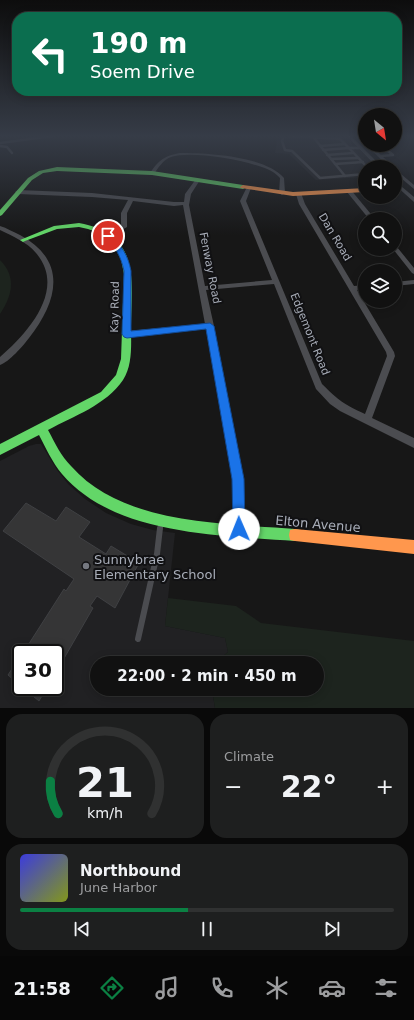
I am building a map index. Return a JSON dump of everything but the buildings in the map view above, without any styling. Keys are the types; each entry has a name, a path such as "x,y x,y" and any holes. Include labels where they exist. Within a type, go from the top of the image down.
{"street":[{"path":"0,214 3,206 33,176 52,169"},
{"path":"53,169 152,173 282,193 299,194 358,190"},
{"path":"152,173 155,169"},
{"path":"274,169 277,170 282,178 282,193"},
{"path":"402,177 413,185"},
{"path":"18,192 92,195 174,204 186,203 188,194 198,180"},
{"path":"413,185 402,188 414,200"},
{"name":"Edgemont Road","path":"249,188 243,201 319,386 333,401 367,420 414,443"},
{"path":"349,191 366,212"},
{"name":"Dan Road","path":"299,194 302,204 391,356 367,420"},
{"path":"108,236 124,227 124,213 131,199"},
{"name":"Fenway Road","path":"186,203 238,479 239,529"},
{"name":"Kay Road","path":"23,240 48,228 70,225 91,227 108,236 120,248 126,263 127,271 126,366 118,382 104,394 41,428"},
{"path":"0,228 23,240 36,249 45,259 50,272 50,289 38,321 19,345 0,362"},
{"path":"401,256 414,272"},
{"path":"203,288 276,282"},
{"path":"402,283 414,282"},
{"path":"352,288 358,288"},
{"path":"127,334 210,326"},
{"path":"0,450 41,428"},
{"name":"Elton Avenue","path":"41,428 59,460 84,487 115,506 134,514 161,521 414,547"}],"lane":[{"path":"311,169 320,178 358,175"},
{"path":"339,169 345,176"},
{"path":"138,639 157,554 161,521"}],"shaded area":[{"path":"305,169 358,169 358,177 316,180"},
{"path":"0,260 9,273 11,287 10,293 0,314"},
{"name":"Sunnybrae Elementary School","path":"41,444 57,470 68,484 85,499 106,513 131,524 153,530 175,533 165,626 225,638 228,652 223,656 90,656 90,696 213,696 215,708 0,708 0,461 29,446"},
{"path":"168,598 236,606 261,623 414,641 414,708 215,708 213,696 324,696 324,656 223,656 228,652 225,638 165,626"}],"traffic: fast":[{"path":"0,214 30,179 41,172 57,169"},
{"path":"58,169 152,173 243,187"},
{"path":"0,450 104,395 120,377 126,359 128,274 125,259 116,244 101,232 90,227 79,225 56,227 23,240"},
{"path":"41,428 57,458 65,469 91,492 117,506 145,516 175,523 295,535"}],"traffic: slow":[{"path":"243,187 293,194 358,190"},
{"path":"295,535 414,547"}],"place":[{"name":"Sunnybrae Elementary School","path":"86,566"}],"route":[{"path":"108,236 120,248 126,263 127,334 210,326 238,479 239,529"}]}
